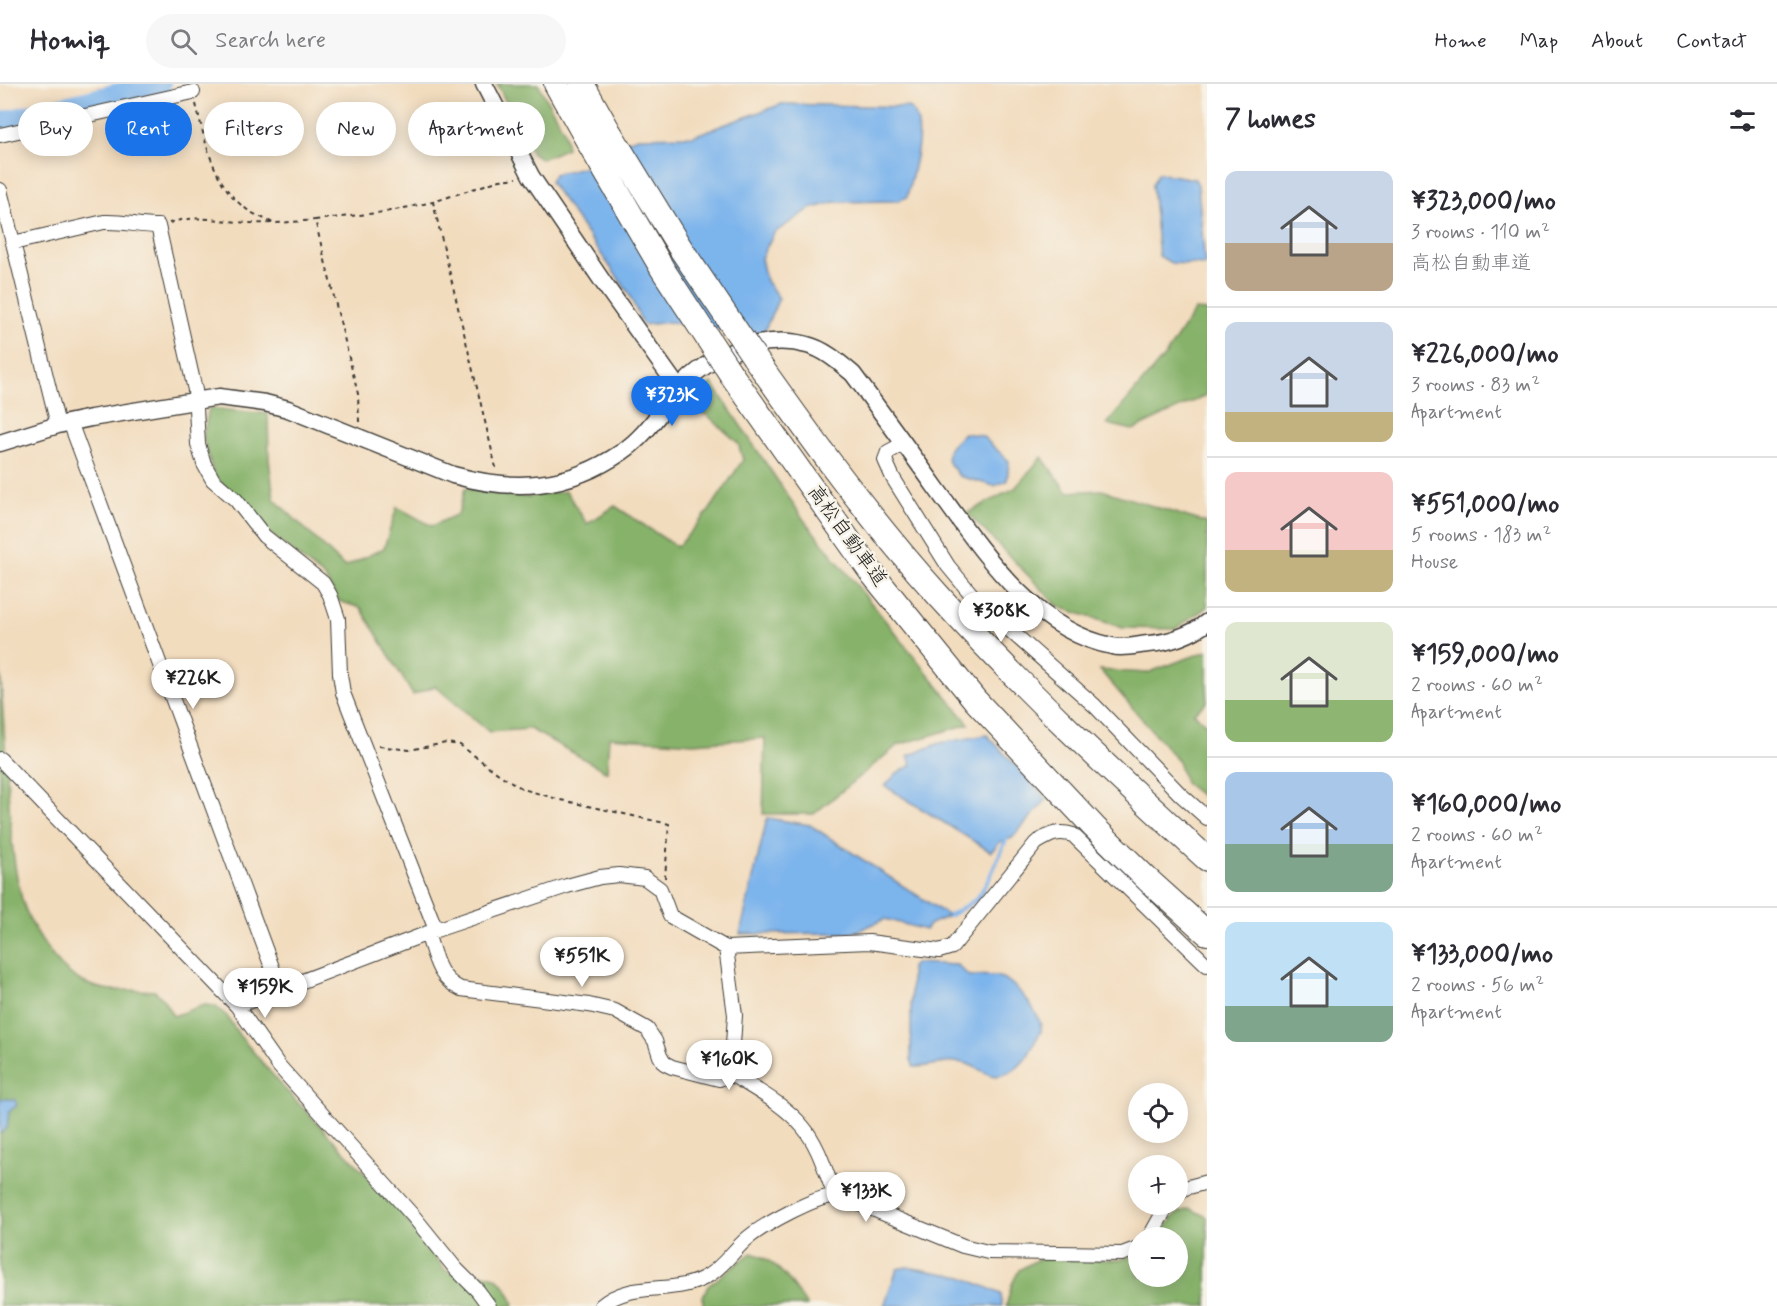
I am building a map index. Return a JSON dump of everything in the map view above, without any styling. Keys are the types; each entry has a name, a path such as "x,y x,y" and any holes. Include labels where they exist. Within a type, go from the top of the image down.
{"highway":[{"name":"高松自動車道","path":"556,84 599,136 679,246 754,357 849,488 936,593 1024,687 1207,859"},
{"name":"高松自動車道","path":"582,84 599,136 663,270 731,374 871,572 975,700 1094,827 1207,933"}],"street":[{"path":"484,84 531,176 679,389"},
{"path":"0,135 194,92"},
{"path":"0,190 64,424 273,970 262,997"},
{"path":"13,243 104,222 115,221 158,226 197,400 198,444 204,464 213,480 236,500 264,536 323,583 330,595 338,618 343,693 432,931 441,971 450,984 461,989 589,1005 615,1011 647,1029 664,1063 720,1079 731,1074"},
{"path":"0,443 64,424 219,397 265,403 288,409 453,475 480,483 540,485 567,479 603,464 623,452 643,436 679,389 696,372 725,355 752,346 779,341 808,345 834,358 853,374 992,564 1022,595 1054,621 1091,641 1114,647 1154,644 1178,638 1202,627 1207,622"},
{"path":"903,444 888,452 885,460 893,478 948,566 977,601 1095,706 1180,794 1207,818"},
{"path":"0,759 237,1006 279,1066 414,1217 489,1306"},
{"path":"237,1006 432,931 567,886 600,877 619,875 645,878 660,889 670,916 726,948 869,942 939,951 952,947 1036,843 1052,833 1063,832 1073,835 1207,965"},
{"path":"726,948 735,1015 731,1074"},
{"path":"731,1074 787,1111 804,1129 820,1156 835,1196"},
{"path":"1188,1187 1207,1182"},
{"path":"601,1306 616,1295 684,1286 699,1281 711,1274 748,1238 764,1226 807,1204 835,1196 854,1201 963,1246 988,1252 1122,1254 1128,1252"}],"path":[{"path":"194,92 204,139 222,183 232,197 247,210 274,224"},
{"path":"158,226 191,218 274,224 384,212 433,202 500,180 531,176"},
{"path":"433,202 496,471 496,485"},
{"path":"315,220 358,393 360,417 356,436"},
{"path":"360,738 384,748 409,750 446,743 460,745 523,789 561,800 669,824 666,876 660,889"}],"green space":[{"path":"497,84 538,84 564,131 567,148 542,159 537,156 545,156 545,102 506,102"},
{"path":"1195,310 1207,311 1207,395 1133,430 1107,424 1167,353"},
{"path":"712,383 804,520 969,724 898,745 814,814 763,814 765,738 693,743 609,737 607,772 530,729 489,732 435,686 413,695 361,608 339,601 325,578 269,533 214,475 203,437 209,408 268,414 269,459 274,499 345,567 384,548 397,507 432,526 458,514 465,488 500,495 527,497 566,491 587,524 615,506 677,547 709,511 743,460 738,443 707,415 684,408"},
{"path":"1042,457 1067,492 1102,490 1207,523 1207,607 1175,629 1123,628 1059,607 967,513 1015,488"},
{"path":"1207,651 1207,702 1194,713 1207,725 1207,800 1185,783 1178,761 1100,670 1147,673"},
{"path":"0,666 12,845 16,872 26,910 45,946 63,967 83,982 111,990 155,991 163,999 173,1016 204,1005 215,1006 227,1016 239,1035 283,1087 399,1209 444,1269 461,1275 492,1276 506,1288 514,1306 0,1306"},
{"path":"1188,1209 1207,1217 1207,1306 1006,1306 1012,1284 1019,1270 1038,1259 1118,1260 1128,1258 1128,1287 1188,1287 1188,1227 1167,1227 1175,1215 1188,1215"},
{"path":"751,1253 776,1267 807,1306 703,1306 703,1296 708,1286"}],"water":[{"path":"782,104 907,107 914,113 919,135 907,197 898,201 835,202 810,209 774,233 761,258 766,281 779,298 764,332 746,334 670,322 643,325 628,292 550,182 554,174 588,166 623,142 638,137 693,136"},
{"path":"1158,173 1195,179 1198,185 1205,265 1171,263 1159,256 1152,185"},
{"path":"964,433 982,436 1009,461 1007,481 994,486 959,476 947,460 949,448"},
{"path":"987,735 1047,799 1012,838 1000,842 991,852 885,786 897,773 912,765 908,756 940,743"},
{"path":"767,818 810,825 949,916 930,924 925,930 885,919 853,933 740,934"},
{"path":"916,963 957,965 969,976 998,977 1008,981 1028,1001 1038,1018 1041,1033 1023,1061 1014,1070 997,1076 958,1062 914,1067 911,1060 911,967"},
{"path":"0,1098 15,1100 17,1105 9,1112 7,1128 0,1134"},
{"path":"907,1267 963,1277 1001,1294 1002,1306 884,1306 897,1269"}],"waterway":[{"path":"0,123 160,84"},
{"path":"949,916 977,899 989,879 1006,840"}]}
